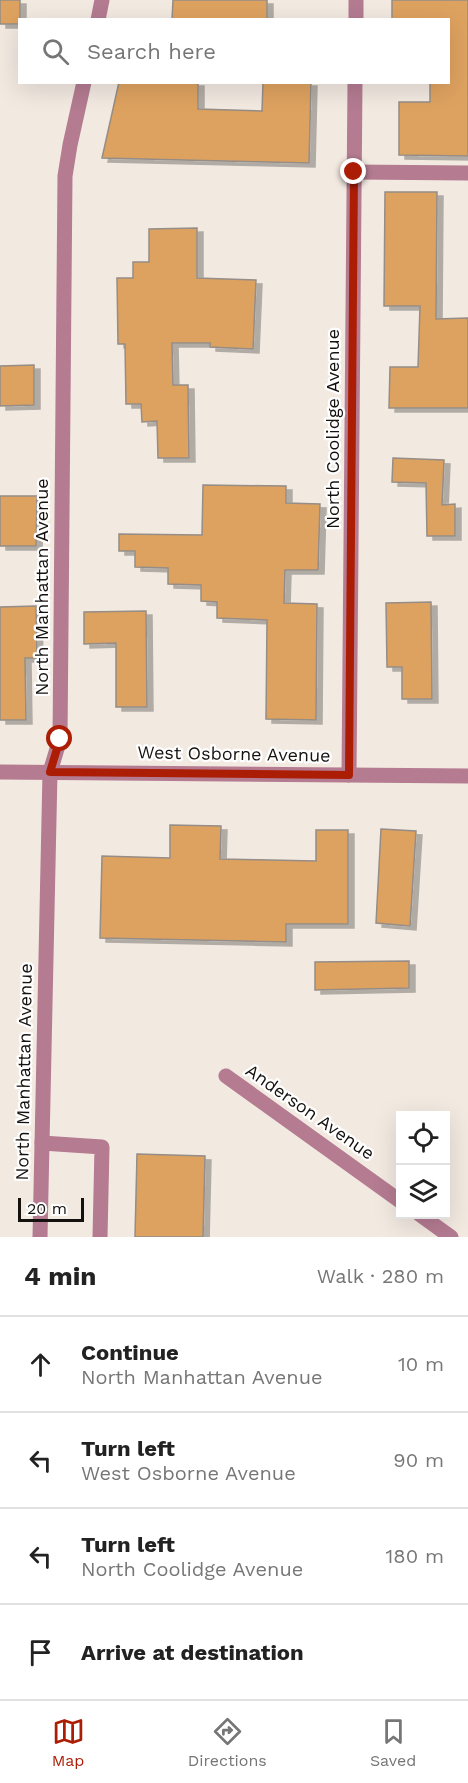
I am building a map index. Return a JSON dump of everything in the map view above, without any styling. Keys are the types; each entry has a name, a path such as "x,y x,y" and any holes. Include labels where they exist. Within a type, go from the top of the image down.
{"street":[{"path":"98,18 102,0"},
{"path":"356,0 356,18"},
{"name":"North Manhattan Avenue","path":"40,1237 50,772 60,739 65,176 84,84"},
{"name":"North Coolidge Avenue","path":"349,775 355,84"},
{"path":"354,172 468,173"},
{"name":"West Osborne Avenue","path":"0,772 468,776"},
{"name":"Anderson Avenue","path":"226,1076 396,1198"},
{"path":"42,1143 102,1147 100,1237"},
{"path":"425,1219 451,1237"}],"building":[{"path":"0,0 20,0 18,24 0,24"},
{"path":"173,0 267,0 267,18 172,18"},
{"path":"392,0 468,0 468,156 399,155 399,102 430,102 430,84 450,84 450,18 392,18"},
{"path":"119,84 198,84 198,109 262,111 263,84 311,84 309,163 102,158"},
{"path":"385,192 437,192 436,319 468,318 468,408 389,408 390,367 418,367 420,306 384,306"},
{"path":"197,228 197,278 256,280 253,349 210,347 210,343 172,343 173,385 188,385 189,458 158,458 157,421 142,422 141,404 126,404 125,344 118,344 117,278 133,278 133,262 149,262 149,229"},
{"path":"34,365 34,405 0,406 0,366"},
{"path":"393,458 444,460 442,505 455,504 455,536 427,536 426,483 392,482"},
{"path":"203,485 286,486 286,503 320,504 318,570 285,570 284,603 317,604 316,720 266,719 267,620 217,618 217,602 201,601 201,585 168,584 168,568 135,567 135,551 119,551 119,534 202,535"},
{"path":"0,496 37,496 36,546 0,546"},
{"path":"431,602 432,699 402,699 402,667 387,667 386,603"},
{"path":"36,606 37,658 25,658 26,720 0,720 0,607"},
{"path":"146,611 147,707 116,707 116,643 84,644 84,612"},
{"path":"170,825 221,826 220,859 316,861 316,830 348,830 348,924 286,924 286,942 100,938 102,856 170,858"},
{"path":"381,829 416,831 410,926 376,923"},
{"path":"409,961 409,988 315,990 315,962"},
{"path":"137,1154 205,1156 203,1237 135,1237"}],"route":[{"path":"60,739 50,772 349,775 354,172"}]}
